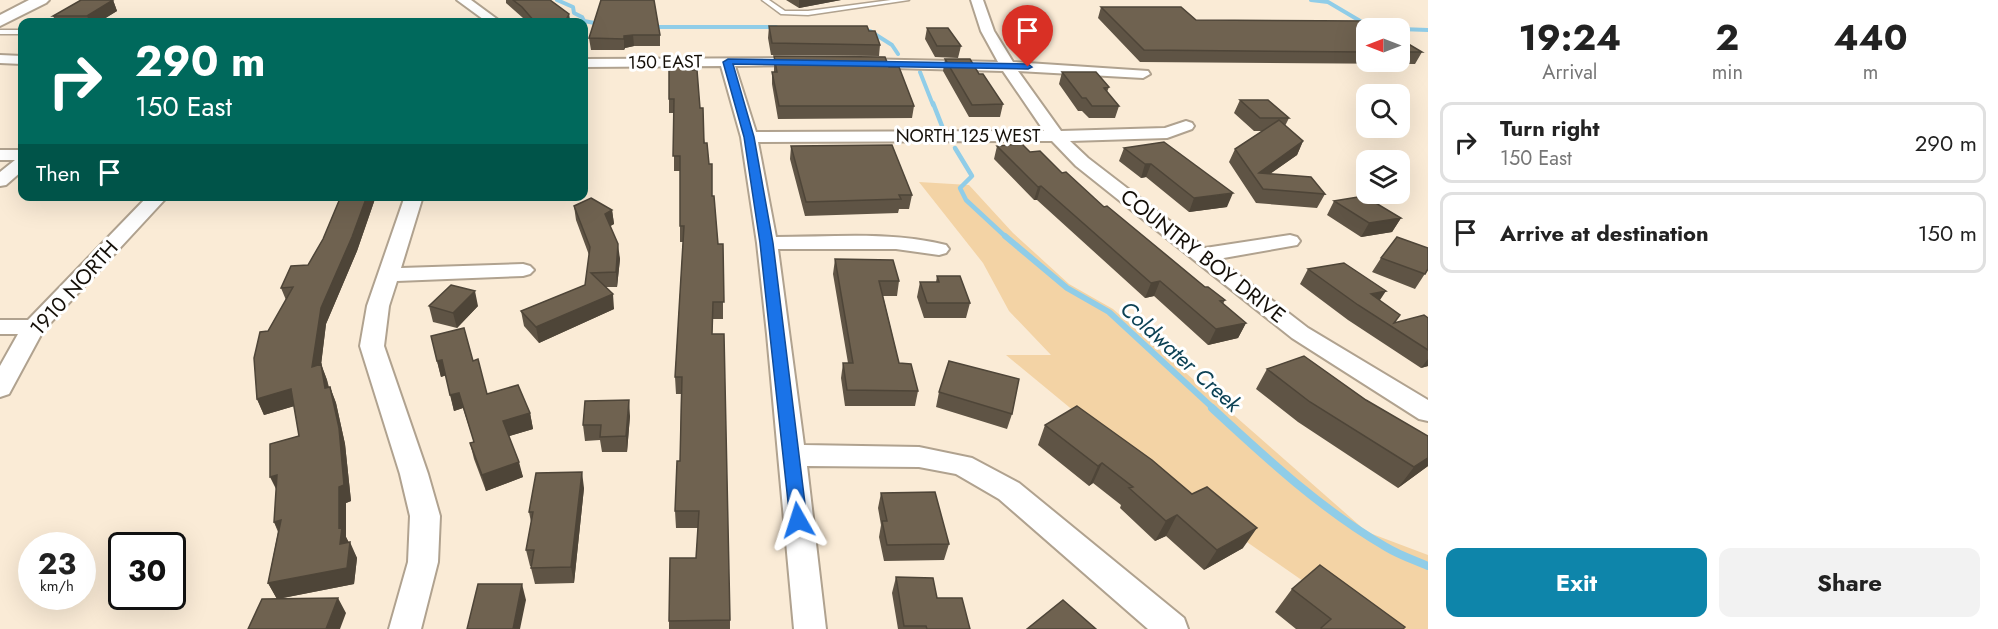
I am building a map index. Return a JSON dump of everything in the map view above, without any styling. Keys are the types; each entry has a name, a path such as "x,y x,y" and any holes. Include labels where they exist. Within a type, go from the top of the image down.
{"street":[{"path":"0,21 41,0"},
{"path":"463,0 489,18"},
{"name":"COUNTRY BOY DRIVE","path":"977,0 979,13 1008,66 1056,136 1082,162 1300,333 1428,412"},
{"path":"0,59 18,60"},
{"path":"728,62 749,137 766,243 792,455 810,629"},
{"name":"150 EAST","path":"588,63 819,62"},
{"path":"842,62 1008,66 1143,74"},
{"name":"NORTH 125 WEST","path":"749,137 1056,136 1167,133 1186,126"},
{"path":"0,155 18,155"},
{"path":"0,181 18,166"},
{"name":"1910 NORTH","path":"0,388 34,327 154,201"},
{"path":"405,629 423,562 424,516 414,474 372,346 378,306 412,201"},
{"path":"1202,255 1290,241"},
{"path":"766,243 896,243 939,249"},
{"path":"388,275 523,270"},
{"path":"0,327 34,327"},
{"path":"792,455 919,457 962,465 1009,491 1172,629"}],"lane":[{"path":"765,0 783,13 808,14 906,0"},
{"path":"0,32 18,32"}],"shaded area":[{"path":"919,182 969,185 1013,233 1069,284 1113,309 1367,532 1428,555 1428,629 1372,629 1155,478 1006,355 1051,355 1009,311 983,263"}],"building":[{"path":"81,0 113,0 87,16 53,16"},
{"path":"513,0 550,0 569,14 567,18 532,18"},
{"path":"601,0 654,0 660,35 624,36 624,39 589,38"},
{"path":"1101,7 1181,7 1196,20 1356,21 1356,52 1144,50"},
{"path":"769,26 867,26 869,31 875,31 880,45 772,43"},
{"path":"927,28 948,28 961,46 937,46"},
{"path":"1410,45 1422,52 1410,52"},
{"path":"774,56 885,57 889,67 899,67 914,106 779,106 772,72 777,72"},
{"path":"945,59 970,59 1003,104 972,105"},
{"path":"691,64 691,70 697,70 700,108 703,108 704,143 707,143 709,164 712,164 712,196 714,196 718,244 723,244 724,302 713,302 712,334 724,334 730,620 669,621 670,558 696,558 699,511 675,511 677,461 680,461 682,377 675,377 684,226 680,226 680,156 673,156 674,99 669,99 669,65"},
{"path":"1062,72 1096,72 1109,87 1104,88 1119,106 1092,106 1086,98 1082,98"},
{"path":"1240,100 1268,100 1289,118 1260,118"},
{"path":"1279,120 1303,141 1259,173 1311,177 1325,194 1263,189 1235,149"},
{"path":"1164,142 1233,193 1194,198 1151,164 1145,164 1124,148"},
{"path":"1022,144 1030,152 1040,151 1062,173 1066,172 1104,207 1107,206 1205,287 1225,300 1220,301 1246,323 1216,329 1160,281 1151,283 1041,186 1038,187 997,146"},
{"path":"892,145 912,195 899,195 901,199 806,202 791,146"},
{"path":"1356,197 1356,204 1377,204 1401,218 1369,223 1334,201"},
{"path":"591,198 612,210 605,214 618,244 616,272 591,273 613,294 536,327 521,311 585,285 590,247 574,206"},
{"path":"339,201 365,201 321,308 312,367 321,364 325,388 330,387 339,428 344,485 339,487 339,528 342,527 340,544 350,542 347,568 268,583 281,520 274,522 277,475 270,477 270,444 299,436 291,389 257,399 254,358 260,332 268,331 293,287 281,288 291,266 308,265 323,239"},
{"path":"1397,237 1428,248 1428,269 1425,274 1381,258"},
{"path":"835,259 893,260 899,281 879,281 899,363 911,364 918,391 847,390 843,363 853,363"},
{"path":"1344,263 1386,291 1371,294 1400,315 1394,323 1424,315 1428,318 1428,350 1358,305 1308,269"},
{"path":"937,276 960,276 970,303 927,303 920,282 939,282"},
{"path":"451,285 475,291 453,313 429,306"},
{"path":"464,328 473,361 478,359 487,394 518,385 530,413 503,421 519,462 482,475 470,443 474,442 459,393 450,395 442,360 437,361 431,336"},
{"path":"1304,356 1366,400 1428,436 1428,458 1414,467 1310,402 1267,369"},
{"path":"949,361 1019,379 1012,414 939,392"},
{"path":"629,400 626,436 600,437 601,425 583,425 585,401"},
{"path":"1077,406 1152,460 1192,494 1207,487 1257,528 1217,550 1177,515 1166,521 1129,488 1133,487 1102,463 1098,466 1045,425"},
{"path":"582,472 571,567 531,568 534,550 526,550 533,512 529,512 536,473"},
{"path":"935,492 949,544 887,545 882,521 887,521 881,493"},
{"path":"1320,565 1405,627 1403,629 1322,629 1331,619 1292,589"},
{"path":"896,577 933,578 937,598 962,598 970,629 927,629 926,626 904,626"},
{"path":"478,584 522,584 513,629 467,629"},
{"path":"338,598 326,629 248,629 262,599"},
{"path":"1063,600 1096,629 1027,629"}],"waterway":[{"name":"Coldwater Creek","path":"557,0 573,7 574,13 582,18"},
{"path":"1311,0 1328,2 1356,19"},
{"name":"Coldwater Creek","path":"588,22 600,24"},
{"name":"Coldwater Creek","path":"652,27 776,27"},
{"path":"1410,29 1428,30"},
{"name":"Coldwater Creek","path":"870,31 892,45 898,54"},
{"name":"Coldwater Creek","path":"920,72 933,105"},
{"name":"Coldwater Creek","path":"933,103 942,126"},
{"name":"Coldwater Creek","path":"955,148 972,176 960,188 966,200 1007,238"},
{"name":"Coldwater Creek","path":"1005,236 1067,288 1109,312 1214,409"},
{"name":"Coldwater Creek","path":"1212,408 1274,464 1339,517 1391,550 1428,566"}],"route":[{"path":"798,520 779,334 766,243 749,137 728,62 807,61 1028,67"}]}
